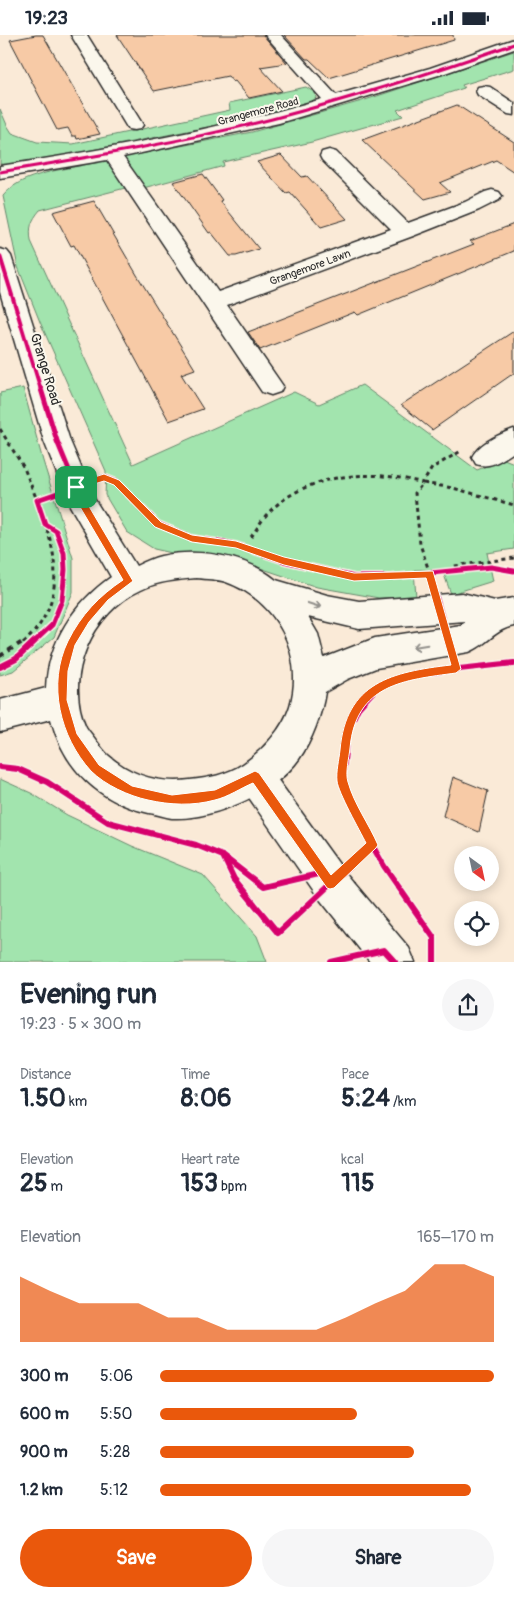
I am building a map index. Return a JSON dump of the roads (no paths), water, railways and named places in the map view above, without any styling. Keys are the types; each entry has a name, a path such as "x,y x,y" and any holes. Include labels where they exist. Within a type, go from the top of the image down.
{"street":[{"path":"79,35 134,125"},
{"path":"273,35 316,81 331,101"},
{"name":"Grangemore Road","path":"0,172 112,153 255,123 436,71 514,44"},
{"path":"484,91 514,110"},
{"path":"112,153 271,386"},
{"path":"329,155 406,232"},
{"name":"Grangemore Lawn","path":"214,302 406,232 472,206 492,195"},
{"name":"Grange Road","path":"0,256 57,441 83,504 129,581"},
{"path":"485,457 514,440"},
{"path":"196,565 229,570 259,584 284,606 302,634 311,671 306,710 287,747 255,777 216,795 172,800 130,791 96,768 72,736 62,700 63,671 71,643 86,619 105,597 129,581 161,569 196,565"},
{"path":"267,590 327,609 360,615 462,607 505,614"},
{"path":"309,683 337,668 375,653 469,638 505,614"},
{"path":"0,716 62,700"},
{"path":"255,777 330,884 385,958"}]}
